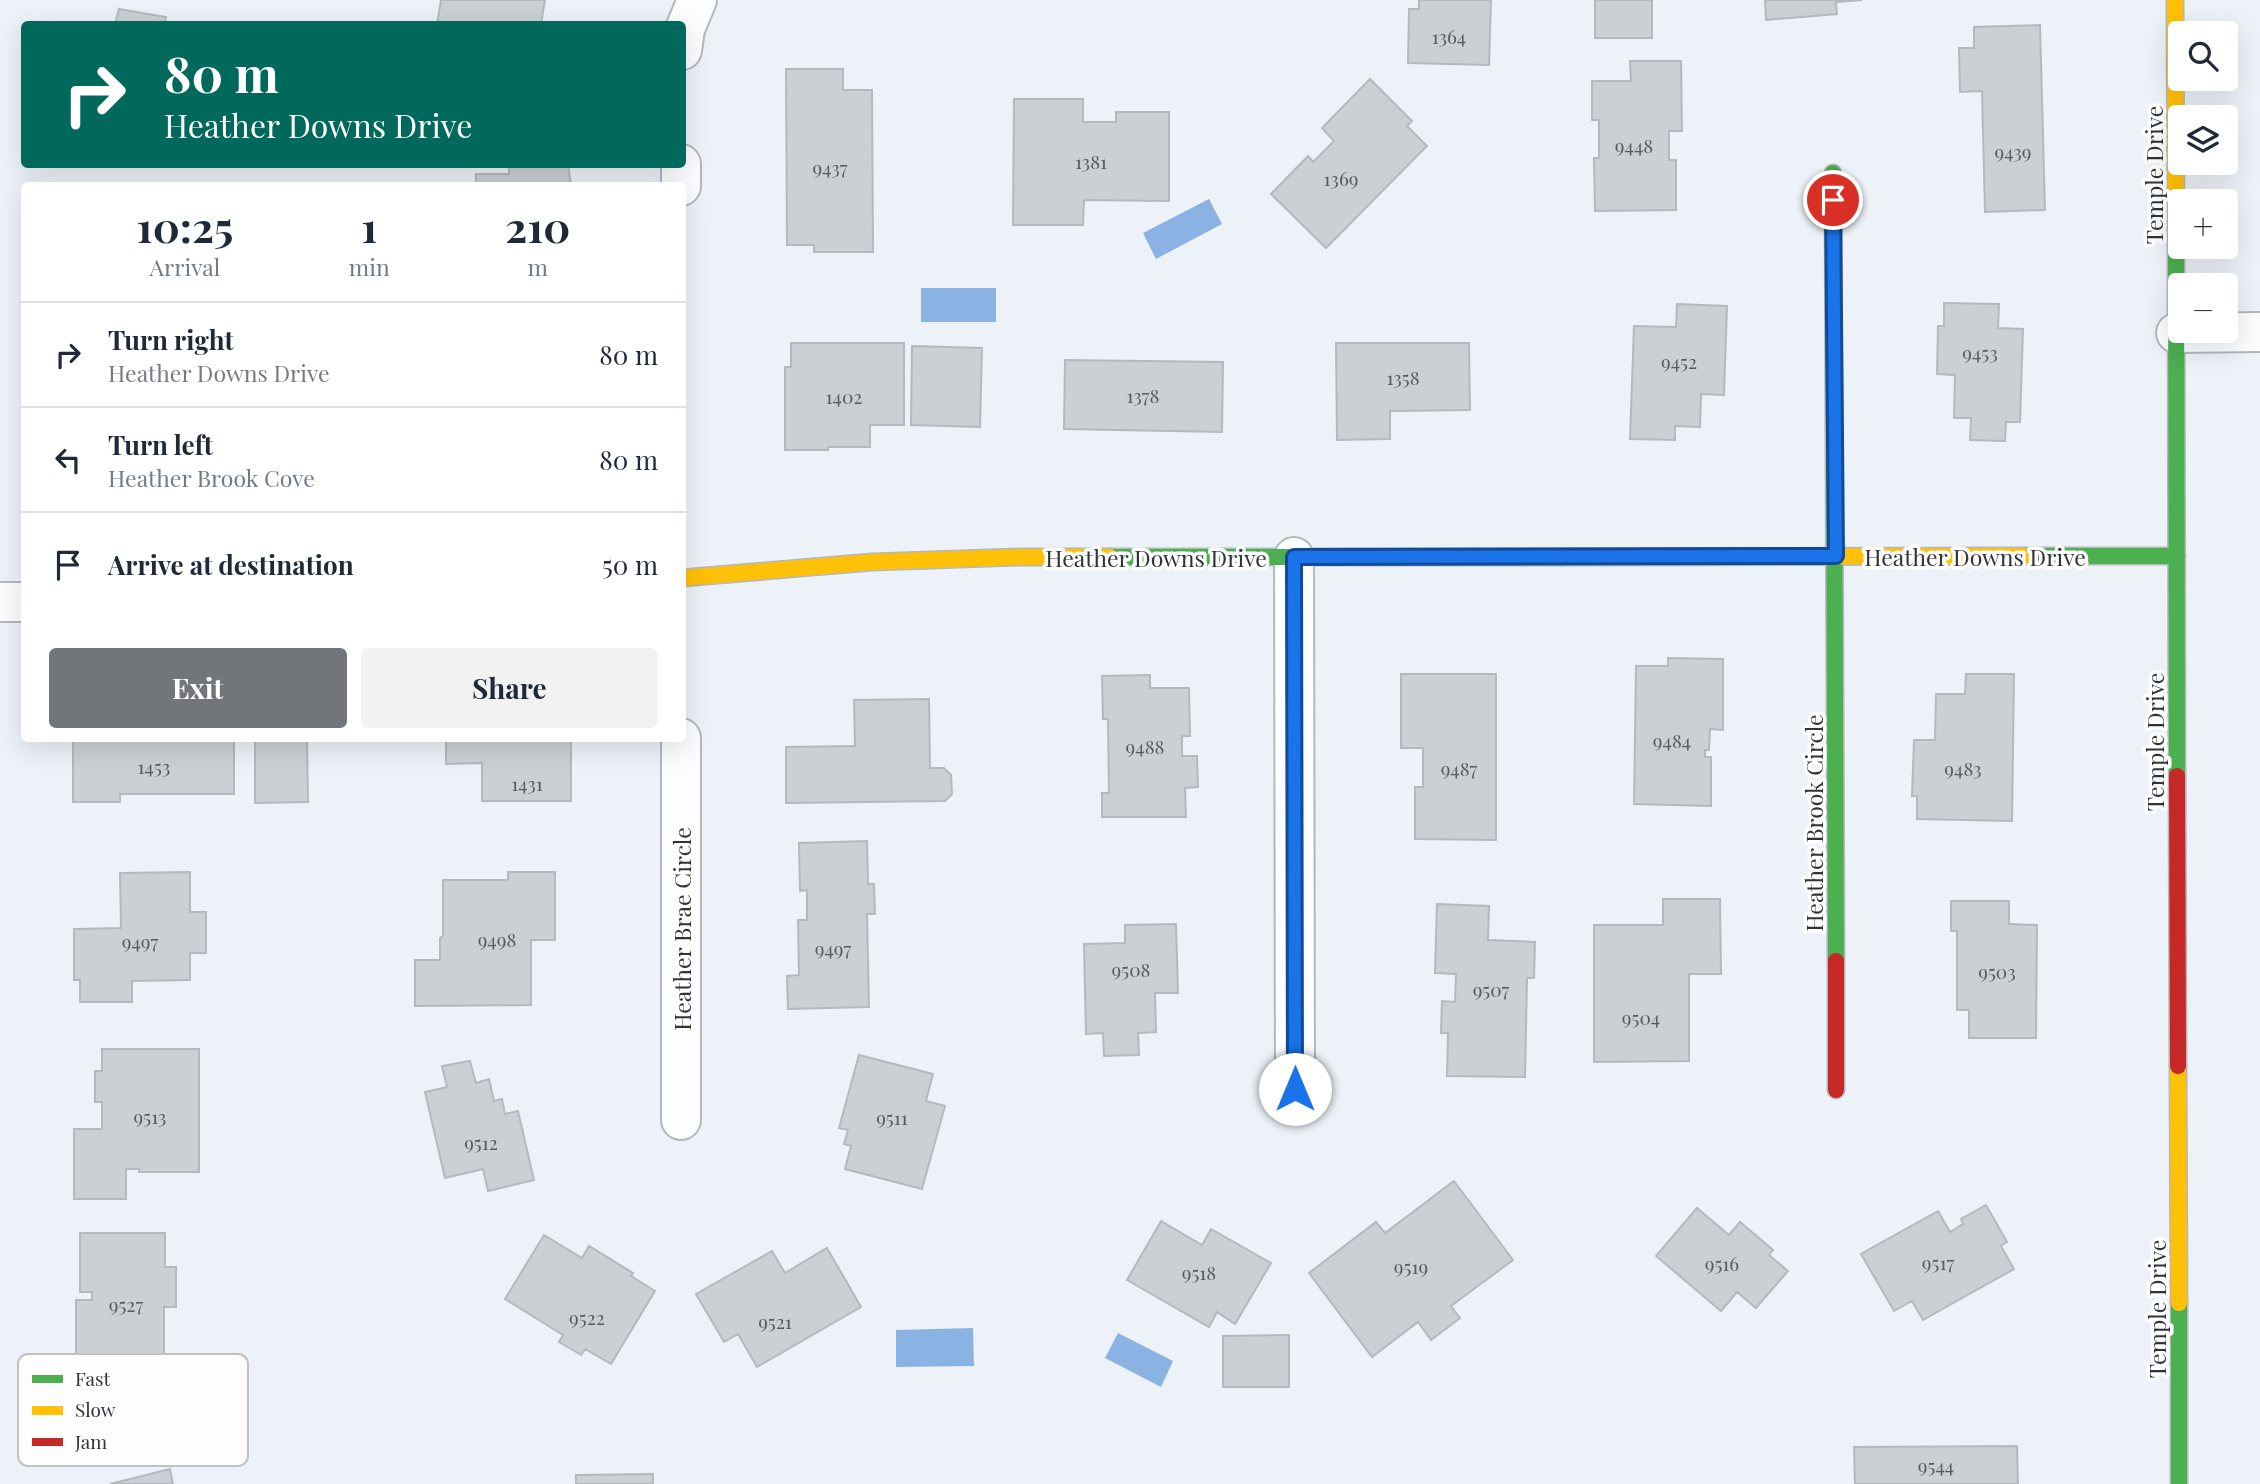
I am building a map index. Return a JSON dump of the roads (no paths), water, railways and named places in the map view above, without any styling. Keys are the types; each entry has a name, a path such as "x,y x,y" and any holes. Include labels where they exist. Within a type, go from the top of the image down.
{"street":[{"path":"686,27 697,0"},
{"name":"Temple Drive","path":"2175,0 2176,273"},
{"name":"Heather Brook Circle","path":"1833,173 1836,1090"},
{"path":"2238,332 2260,332"},
{"name":"Temple Drive","path":"2176,343 2179,1484"},
{"name":"Heather Downs Drive","path":"686,579 872,562 1021,557 2177,556"},
{"path":"1294,557 1295,1089"},
{"path":"0,602 21,602"},
{"name":"Heather Brae Circle","path":"681,742 681,1120"}],"water":[{"path":"1209,199 1222,224 1156,259 1143,233"},
{"path":"921,288 996,288 996,322 921,322"},
{"path":"973,1328 974,1366 896,1367 896,1330"},
{"path":"1118,1333 1173,1361 1161,1387 1105,1358"}]}
